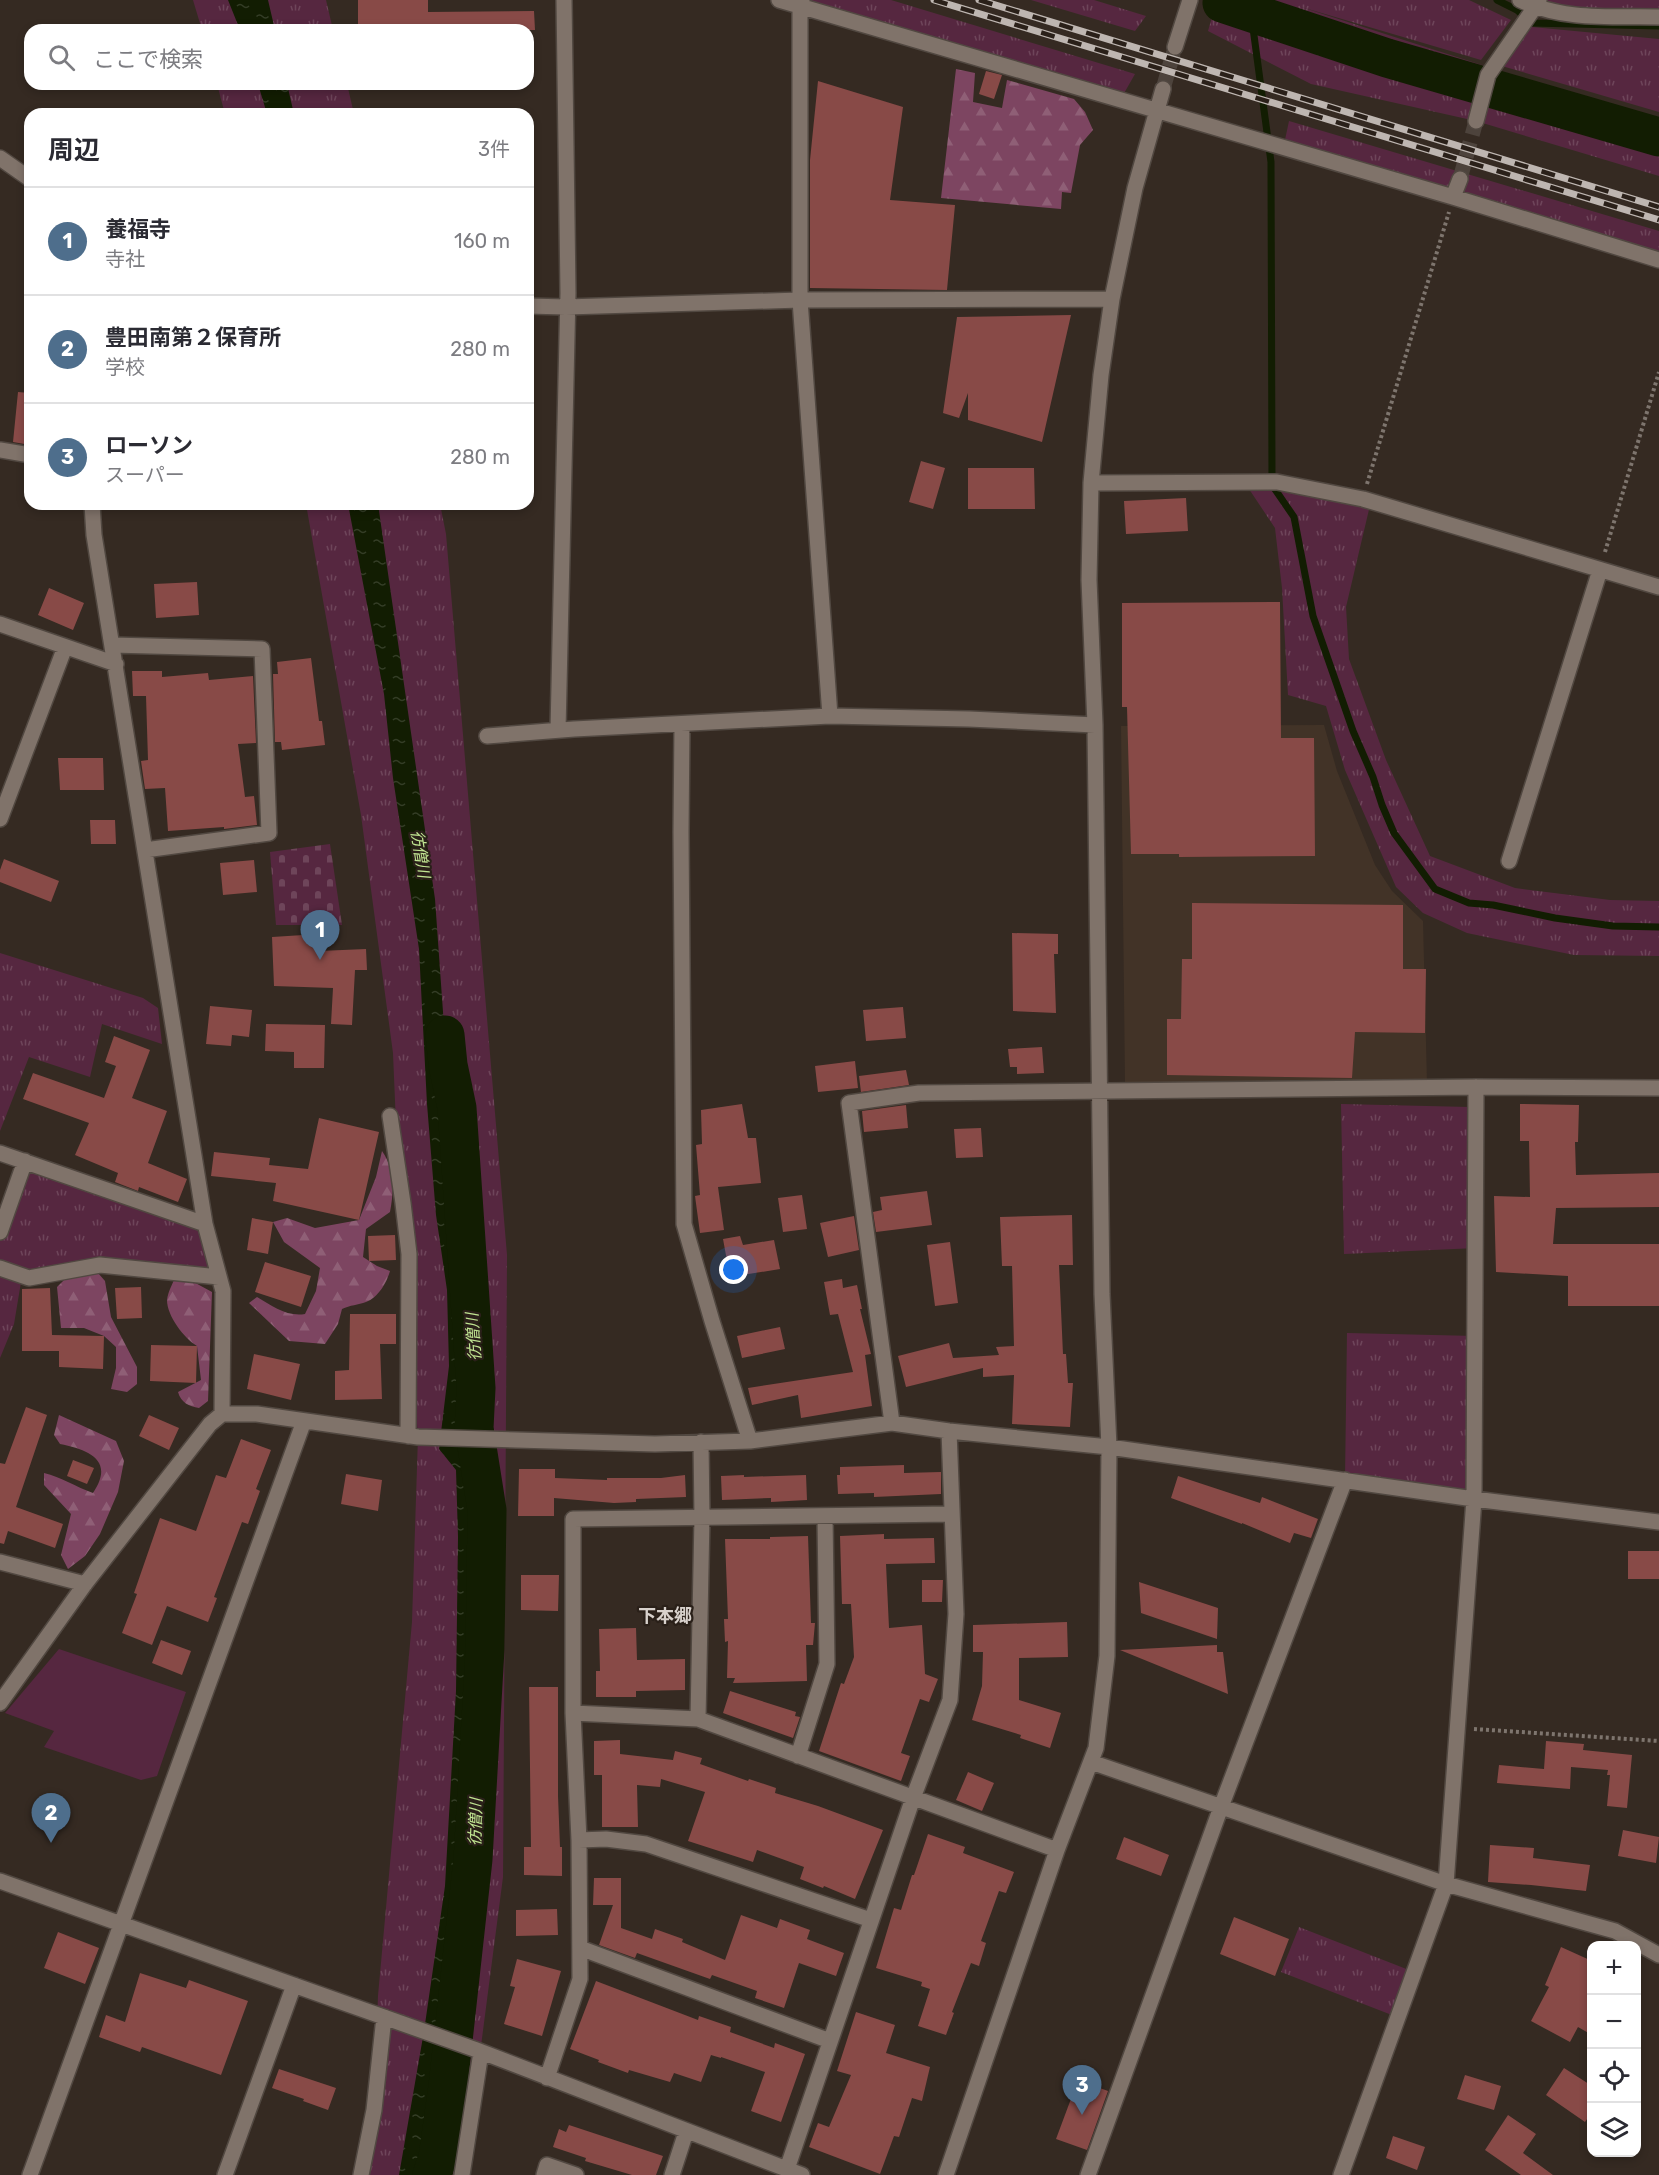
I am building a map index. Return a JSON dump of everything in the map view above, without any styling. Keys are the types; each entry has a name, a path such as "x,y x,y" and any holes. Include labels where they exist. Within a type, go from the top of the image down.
{"street":[{"path":"558,730 568,293 564,0"},
{"path":"779,0 801,3 1659,260"},
{"path":"1175,47 1190,0"},
{"path":"1520,0 1575,16 1659,17"},
{"path":"801,3 800,300 830,717"},
{"path":"1476,122 1488,75 1537,4"},
{"path":"946,2175 1057,1850 1096,1748 1107,1656 1109,1446 1102,1294 1095,725 1089,580 1090,483 1101,375 1112,299 1135,188 1162,89"},
{"path":"0,158 24,175"},
{"path":"1454,197 1460,179"},
{"path":"534,306 800,300 1112,299"},
{"path":"0,450 24,454"},
{"path":"1090,483 1276,482 1363,499 1659,587"},
{"path":"92,510 94,535 205,1224 223,1291 222,1413"},
{"path":"1509,861 1600,570"},
{"path":"0,624 116,663"},
{"path":"112,645 262,649 269,833 146,850"},
{"path":"0,819 65,647"},
{"path":"487,736 558,730 830,717 969,719 1095,725"},
{"path":"682,725 684,1224 711,1322 750,1441"},
{"path":"892,1423 849,1103 919,1093 1476,1087 1659,1088"},
{"path":"1341,2175 1446,1884 1474,1499 1476,1087"},
{"path":"390,1116 409,1254 413,1436"},
{"path":"0,1153 205,1224"},
{"path":"0,1232 25,1161"},
{"path":"0,1268 29,1278 100,1265 219,1277"},
{"path":"0,1703 85,1584 210,1424 222,1413 257,1414 413,1436 655,1444 750,1441 892,1423 949,1431 1109,1446 1474,1499 1659,1522"},
{"path":"30,2175 304,1421"},
{"path":"787,2169 913,1798 950,1700 956,1614 949,1431"},
{"path":"698,1719 702,1517 701,1442"},
{"path":"1088,2175 1221,1807 1345,1480"},
{"path":"547,2078 580,1979 579,1840 573,1713 573,1519 952,1514"},
{"path":"798,1756 827,1664 825,1515"},
{"path":"0,1562 85,1584"},
{"path":"573,1713 698,1719 1057,1850"},
{"path":"1091,1762 1446,1884 1615,1931 1659,1955"},
{"path":"579,1840 606,1839 646,1844 871,1920"},
{"path":"0,1881 478,2050 802,2175"},
{"path":"580,1948 830,2041"},
{"path":"225,2175 294,1985"},
{"path":"361,2175 374,2110 387,2017"},
{"path":"462,2175 478,2050"},
{"path":"672,2175 686,2132"},
{"path":"544,2175 547,2165 576,2175"}],"path":[{"path":"1363,499 1454,197"},
{"path":"1600,570 1659,372"},
{"path":"1457,1728 1659,1741"}],"shaded area":[{"path":"1324,725 1337,771 1375,865 1392,891 1423,921 1427,1083 1125,1084 1121,726"}],"green space":[{"path":"193,0 326,0 332,24 200,24"},
{"path":"792,0 891,0 1135,74 1123,95"},
{"path":"1031,0 1094,0 1146,16 1135,31"},
{"path":"1217,0 1469,0 1511,20 1481,60 1298,6 1659,122 1659,176 1476,121 1311,84 1208,31"},
{"path":"1545,0 1659,0 1659,9 1575,16 1544,9"},
{"path":"1522,26 1659,39 1659,112 1495,64"},
{"path":"956,69 975,73 973,102 1002,108 1007,80 1074,99 1085,112 1093,130 1080,145 1071,193 1062,192 1061,209 941,198"},
{"path":"219,90 348,90 353,108 223,108"},
{"path":"1289,121 1659,231 1659,256 1285,140"},
{"path":"1245,483 1371,501 1346,607 1349,659 1386,760 1430,856 1515,888 1610,900 1659,901 1659,956 1574,955 1467,933 1423,913 1396,887 1345,770 1326,706 1288,695 1282,588 1275,528"},
{"path":"307,510 441,510 446,534 507,1255 503,1877 462,2175 358,2175 374,2110 378,1996 412,1622 418,1437 398,1171 393,1053 361,815"},
{"path":"330,844 342,925 276,925 270,852"},
{"path":"0,953 143,998 158,1008 162,1044 102,1024 90,1077 29,1057 0,1131"},
{"path":"1341,1104 1469,1107 1476,1248 1344,1254"},
{"path":"382,1151 389,1165 392,1180 390,1212 366,1229 363,1257 390,1271 387,1280 370,1300 342,1309 338,1324 325,1344 289,1341 249,1303 257,1297 286,1312 305,1314 316,1291 320,1268 284,1242 273,1222 287,1218 315,1228 359,1220 376,1177"},
{"path":"25,1161 205,1224 213,1276 94,1266 22,1276 14,1324 0,1358 0,1232"},
{"path":"98,1273 105,1281 111,1317 137,1367 137,1384 127,1392 111,1389 116,1368 116,1347 104,1336 84,1328 61,1328 57,1287 64,1280"},
{"path":"177,1273 212,1292 208,1401 199,1408 186,1403 178,1392 201,1380 197,1346 177,1326 168,1306 167,1300"},
{"path":"1347,1333 1475,1336 1474,1499 1345,1480"},
{"path":"59,1415 116,1441 124,1461 118,1492 100,1534 85,1556 68,1569 61,1555 71,1514 44,1485 44,1473 93,1493 101,1472 96,1458 89,1453 60,1444 54,1435"},
{"path":"59,1649 186,1692 157,1776 141,1780 44,1747 54,1731 5,1713"},
{"path":"1299,1927 1414,1972 1397,2017 1281,1972"},
{"path":"456,2121 467,2142 462,2175 443,2175"}],"water":[{"path":"228,0 268,0 274,24 238,24"},
{"path":"260,90 288,90 293,108 265,108"},
{"path":"349,510 379,510 435,899 445,1040 458,1124 472,1333 475,1438 485,1496 483,1673 467,1918 450,2075 428,2175 399,2175 424,2031 445,1886 456,1691 458,1537 456,1470 439,1449 449,1366 447,1290 436,1215 427,1104 419,949 393,778 384,694"}],"building":[{"path":"358,0 428,0 428,12 534,11 535,30 534,24 358,24"},
{"path":"986,71 1002,75 994,99 979,94"},
{"path":"818,81 903,107 890,200 955,205 947,290 810,288 810,160"},
{"path":"1071,315 1042,442 968,420 968,393 959,418 943,413 957,317"},
{"path":"18,392 24,392 24,444 13,442"},
{"path":"921,461 945,468 933,509 909,502"},
{"path":"968,468 1034,468 1035,509 968,509"},
{"path":"1186,498 1188,531 1126,534 1124,501"},
{"path":"197,582 199,615 156,618 154,584"},
{"path":"49,588 84,603 73,630 38,615"},
{"path":"1280,602 1281,738 1314,738 1315,856 1179,857 1179,854 1131,854 1127,707 1122,707 1122,603"},
{"path":"311,658 319,721 322,721 325,745 282,750 281,742 275,742 273,674 278,674 277,662"},
{"path":"132,671 162,671 162,677 208,673 209,680 253,676 256,743 238,744 245,797 254,796 257,825 168,831 165,788 145,789 141,761 148,760 146,696 133,696"},
{"path":"58,758 103,758 104,790 60,790"},
{"path":"90,820 115,820 116,844 91,844"},
{"path":"4,859 59,881 51,902 0,882 0,870"},
{"path":"254,860 257,892 223,895 220,863"},
{"path":"1192,903 1403,905 1403,969 1426,969 1425,1033 1355,1032 1352,1078 1167,1075 1167,1019 1181,1019 1182,959 1192,959"},
{"path":"1012,933 1058,934 1058,954 1054,954 1056,1013 1013,1011"},
{"path":"319,934 319,951 366,949 367,970 355,970 352,1025 331,1024 333,988 274,986 272,937"},
{"path":"210,1006 252,1010 249,1037 232,1035 231,1046 206,1044"},
{"path":"903,1007 906,1038 866,1041 863,1010"},
{"path":"266,1024 325,1025 324,1068 294,1068 294,1052 265,1051"},
{"path":"114,1036 150,1050 132,1098 167,1111 148,1163 187,1179 178,1202 139,1187 138,1191 115,1182 118,1173 75,1155 89,1123 23,1099 33,1073 104,1098 116,1066 105,1062"},
{"path":"1042,1047 1044,1073 1017,1074 1017,1067 1010,1067 1008,1049"},
{"path":"855,1061 858,1088 818,1092 815,1066"},
{"path":"906,1070 909,1085 861,1092 859,1076"},
{"path":"742,1104 748,1138 756,1138 761,1183 718,1187 724,1230 700,1233 695,1196 700,1195 696,1145 702,1144 701,1110"},
{"path":"1520,1104 1579,1105 1578,1142 1575,1142 1576,1175 1659,1173 1659,1207 1556,1208 1553,1244 1659,1244 1659,1306 1568,1306 1568,1276 1496,1272 1494,1196 1530,1197 1529,1141 1520,1141"},
{"path":"906,1105 908,1128 864,1132 862,1111"},
{"path":"319,1118 379,1132 359,1220 273,1201 276,1183 211,1176 214,1152 270,1158 269,1165 308,1169"},
{"path":"981,1128 983,1157 956,1158 954,1129"},
{"path":"927,1191 932,1225 876,1232 873,1212 882,1210 880,1197"},
{"path":"802,1195 807,1229 783,1232 778,1198"},
{"path":"1072,1215 1073,1265 1059,1265 1063,1354 1066,1354 1068,1383 1073,1383 1070,1427 1012,1424 1014,1375 983,1377 983,1368 906,1387 898,1356 949,1343 953,1358 999,1355 996,1347 1014,1346 1012,1266 1002,1266 1000,1217"},
{"path":"854,1216 859,1250 828,1257 820,1223"},
{"path":"252,1218 273,1222 268,1254 247,1250"},
{"path":"395,1235 396,1260 369,1261 368,1236"},
{"path":"740,1236 743,1245 774,1240 780,1269 730,1277 723,1239"},
{"path":"950,1242 958,1303 935,1306 927,1245"},
{"path":"265,1262 311,1276 301,1307 255,1292"},
{"path":"842,1279 843,1288 857,1285 862,1309 860,1309 871,1354 865,1355 872,1406 801,1418 798,1395 752,1405 748,1388 853,1372 838,1314 830,1315 824,1282"},
{"path":"141,1287 142,1318 117,1319 115,1288"},
{"path":"50,1288 52,1335 104,1336 103,1369 59,1367 59,1351 22,1351 22,1289"},
{"path":"350,1314 396,1314 396,1344 380,1344 382,1399 335,1400 335,1371 349,1370"},
{"path":"780,1327 785,1349 742,1358 737,1336"},
{"path":"151,1345 197,1346 196,1383 150,1381"},
{"path":"254,1354 300,1364 291,1400 247,1389"},
{"path":"26,1407 47,1415 16,1507 63,1524 55,1548 8,1531 4,1544 0,1543 0,1463 5,1464"},
{"path":"149,1415 179,1428 169,1450 139,1436"},
{"path":"241,1439 271,1450 256,1489 260,1491 248,1524 242,1522 214,1597 217,1598 208,1622 167,1606 152,1645 122,1633 137,1594 134,1593 160,1518 196,1531 216,1475 226,1478"},
{"path":"73,1460 94,1468 87,1484 67,1476"},
{"path":"904,1465 904,1473 941,1472 941,1494 874,1497 874,1493 838,1494 837,1475 840,1475 840,1467"},
{"path":"519,1469 555,1469 555,1478 607,1480 607,1478 661,1478 685,1475 686,1497 636,1499 636,1502 614,1503 554,1498 554,1516 518,1516"},
{"path":"346,1474 382,1480 378,1511 341,1504"},
{"path":"744,1475 744,1477 806,1475 807,1500 771,1502 771,1498 722,1500 721,1476"},
{"path":"1178,1476 1260,1503 1262,1497 1318,1519 1311,1538 1294,1533 1290,1543 1171,1498"},
{"path":"884,1534 884,1539 934,1538 935,1563 886,1564 889,1628 922,1625 925,1674 938,1679 929,1702 920,1699 901,1753 910,1756 901,1781 819,1751 841,1683 844,1684 854,1657 851,1604 842,1604 840,1536"},
{"path":"808,1536 811,1623 815,1623 813,1645 806,1645 807,1681 733,1683 735,1678 727,1678 728,1641 725,1642 724,1619 728,1619 725,1539"},
{"path":"1628,1551 1659,1551 1659,1579 1628,1579"},
{"path":"521,1575 559,1575 558,1611 521,1610"},
{"path":"922,1580 943,1580 942,1602 922,1602"},
{"path":"1139,1582 1218,1608 1217,1639 1141,1613"},
{"path":"1067,1622 1068,1657 1019,1658 1019,1700 1061,1713 1050,1748 1020,1738 1021,1735 972,1720 982,1686 983,1652 973,1652 973,1625"},
{"path":"636,1628 637,1660 685,1659 685,1690 636,1691 636,1697 596,1697 596,1671 600,1671 599,1629"},
{"path":"161,1640 191,1651 182,1675 152,1663"},
{"path":"1217,1645 1217,1652 1223,1652 1228,1694 1120,1650"},
{"path":"529,1687 558,1687 558,1796 562,1876 524,1875 524,1847 531,1847"},
{"path":"730,1691 796,1712 795,1716 800,1717 793,1738 723,1713"},
{"path":"620,1740 620,1754 673,1760 675,1751 702,1758 700,1764 776,1788 775,1793 883,1830 855,1899 800,1879 804,1867 757,1850 753,1862 688,1841 705,1792 661,1779 660,1787 637,1785 638,1827 602,1827 602,1775 594,1775 594,1741"},
{"path":"1546,1741 1584,1744 1583,1750 1632,1755 1627,1808 1607,1806 1610,1775 1607,1775 1608,1770 1571,1767 1570,1789 1497,1783 1499,1765 1544,1769"},
{"path":"968,1772 994,1783 982,1811 956,1800"},
{"path":"1623,1830 1659,1837 1656,1863 1618,1856"},
{"path":"928,1834 965,1847 963,1853 1014,1872 1006,1893 999,1891 981,1941 986,1943 979,1966 971,1963 952,2012 954,2013 946,2035 918,2026 930,1989 921,1986 922,1982 876,1968 894,1908 901,1910"},
{"path":"1124,1837 1169,1855 1161,1876 1116,1859"},
{"path":"1490,1845 1534,1848 1533,1858 1590,1865 1586,1891 1488,1882"},
{"path":"594,1878 621,1878 621,1928 652,1939 655,1929 683,1939 682,1942 725,1960 741,1915 777,1928 780,1919 810,1930 807,1939 844,1953 836,1976 799,1963 784,2008 755,1998 757,1991 712,1975 710,1979 637,1953 635,1958 599,1945 613,1905 593,1905"},
{"path":"557,1909 558,1935 516,1936 516,1910"},
{"path":"1234,1917 1289,1939 1275,1976 1220,1954"},
{"path":"58,1932 99,1948 85,1984 44,1968"},
{"path":"1561,1947 1587,1959 1587,2032 1578,2027 1570,2042 1531,2021 1549,1987 1545,1985"},
{"path":"517,1959 561,1971 542,2036 504,2024 515,1987 510,1986"},
{"path":"140,1973 186,1988 189,1980 248,2001 221,2075 142,2047 140,2052 99,2037 106,2015 125,2022"},
{"path":"596,1981 698,2020 699,2016 731,2027 730,2032 774,2048 775,2043 805,2054 781,2122 751,2111 765,2072 711,2055 701,2082 674,2073 670,2082 629,2070 628,2073 570,2049"},
{"path":"856,2012 895,2025 886,2053 930,2067 922,2101 912,2098 899,2137 894,2136 880,2174 809,2147 818,2123 829,2127 851,2075 837,2071"},
{"path":"1564,2068 1587,2083 1587,2119 1585,2122 1546,2095"},
{"path":"279,2069 336,2088 328,2110 272,2088"},
{"path":"1465,2075 1501,2086 1494,2110 1457,2099"},
{"path":"1078,2080 1108,2091 1087,2150 1056,2139"},
{"path":"1508,2115 1536,2134 1523,2153 1553,2175 1521,2175 1485,2150"},
{"path":"569,2125 663,2156 656,2175 632,2175 585,2161 586,2158 553,2147 559,2129 566,2132"},
{"path":"1393,2136 1425,2147 1417,2170 1386,2158"}],"waterway":[{"path":"1231,0 1251,13 1271,162 1272,485 1294,517 1313,616 1353,731 1394,833 1435,889 1469,903 1493,905 1555,918 1613,926 1659,927"},
{"path":"1497,0 1517,10 1532,23 1659,26"},
{"path":"1222,3 1387,58 1659,137"},
{"name":"彷僧川","path":"432,2175 438,2157 448,2086 473,1859 485,1649 487,1510 474,1428 476,1388 457,1108 448,1065 445,1035"}],"tunnel":[{"path":"1163,89 1175,47"},
{"path":"1460,179 1476,121"}],"railway":[{"path":"934,0 1659,220"},
{"path":"979,0 1659,207"}],"place":[{"name":"養福寺","path":"320,960"},
{"name":"豊田南第２保育所","path":"51,1843"},
{"name":"ローソン","path":"1082,2115"}],"district":[{"name":"下本郷","path":"665,1616"}]}
